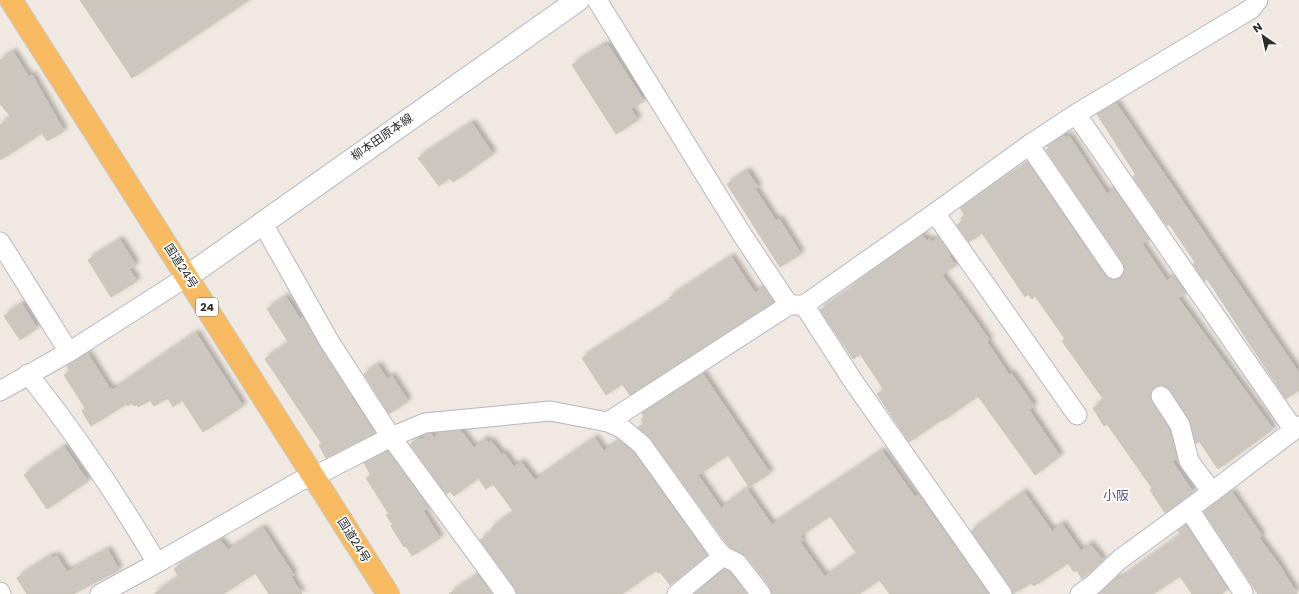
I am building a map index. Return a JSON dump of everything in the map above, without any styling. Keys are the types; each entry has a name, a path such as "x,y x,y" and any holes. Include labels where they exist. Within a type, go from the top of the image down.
{"highway":[{"name":"国道24号","path":"11,0 315,476 388,594"}],"main road":[{"name":"柳本田原本線","path":"188,276 262,222 578,0"}],"street":[{"path":"597,0 741,233 797,305 853,381 1002,594"},
{"path":"608,422 797,305 935,213 1029,145 1076,114 1250,9 1258,0"},
{"path":"1076,114 1297,428 1190,509 1119,560 1094,584 1080,594"},
{"path":"1029,145 1114,269"},
{"path":"935,213 1077,415"},
{"path":"262,222 328,341 391,437 506,594"},
{"path":"0,242 69,352"},
{"path":"0,391 69,352 188,276"},
{"path":"28,374 58,412 121,502 157,563"},
{"path":"1161,396 1180,425 1189,461 1212,492"},
{"path":"100,594 300,481 315,476 391,437 425,423 550,411 608,422 623,429 642,445 723,556 737,563 761,594"},
{"path":"1190,509 1243,592"},
{"path":"677,594 723,556"}],"building":[{"path":"80,0 249,0 132,78"},
{"path":"604,45 605,47 608,45 644,101 631,109 638,120 616,134 572,65"},
{"path":"13,52 29,77 32,75 64,131 47,141 42,133 0,160 0,125 11,117 0,104 0,60"},
{"path":"1116,103 1299,373 1299,390 1286,399 1207,279 1204,281 1193,264 1195,262 1169,224 1167,226 1133,177 1136,175 1097,114"},
{"path":"472,123 493,154 453,182 450,178 439,186 418,158"},
{"path":"1064,135 1066,138 1069,136 1107,194 1114,189 1149,239 1142,244 1167,281 1174,276 1186,293 1178,298 1273,429 1218,469 1199,441 1196,444 1189,419 1170,390 1161,385 1155,387 1151,391 1150,397 1170,429 1177,458 1172,461 1193,492 1165,513 1150,490 1152,488 1107,424 1104,426 1093,408 1104,400 1062,341 1065,339 1035,296 1032,299 1028,294 1025,297 982,233 969,242 957,225 963,221 961,218 965,215 960,208 1028,163 1105,275 1114,280 1121,278 1125,269 1123,263 1046,150 1049,148 1047,146"},
{"path":"747,171 758,187 755,189 776,221 779,219 801,254 780,267 727,184"},
{"path":"922,235 927,241 930,239 932,242 939,237 951,255 949,256 956,265 942,275 989,340 987,342 1009,375 1011,373 1034,406 1029,410 1060,456 1035,475 978,396 909,442 877,394 884,390 860,354 853,359 820,310 851,289 851,287"},
{"path":"120,240 136,265 129,269 137,281 111,297 88,260"},
{"path":"731,257 755,293 764,287 774,302 630,395 622,384 606,395 582,358 671,301 669,298"},
{"path":"286,297 300,319 303,317 320,347 375,433 326,458 319,445 322,444 265,359 289,343 267,309"},
{"path":"22,304 37,328 20,340 4,316"},
{"path":"196,333 243,406 203,432 182,400 173,407 168,398 154,406 150,400 138,407 137,404 134,406 132,403 128,406 126,404 91,426 82,411 85,408 64,375 70,371 67,366 88,354 110,389 112,388 113,390"},
{"path":"378,365 387,379 392,376 408,401 389,414 364,374"},
{"path":"703,374 770,473 749,487 728,455 698,475 721,508 747,489 772,525 882,451 915,497 918,494 989,594 890,594 879,580 859,594 772,594 770,587 746,556 730,547 724,540 651,439 638,427 644,424 641,419 644,417 642,413","holes":["830,516 857,554 825,577 800,542 803,540 800,536"]},
{"path":"461,431 474,448 485,439 488,443 491,441 502,455 504,453 514,467 521,462 535,480 595,438 604,451 619,440 634,453 707,555 670,585 660,572 658,573 656,570 622,594 517,594 515,588 480,540 493,531 491,528 514,512 493,484 486,489 478,478 454,496 450,491 446,494 410,444 419,438 421,440 431,434 434,438 442,432"},
{"path":"64,447 88,481 47,509 24,475"},
{"path":"388,451 429,507 423,511 440,538 412,556 406,546 404,547 391,526 393,525 386,515 389,514 366,478 371,475 364,463"},
{"path":"1024,492 1052,531 1062,524 1081,551 1090,544 1103,560 1082,579 1077,570 1074,572 1068,563 1034,586 1031,583 1013,594 1011,588 971,531"},
{"path":"1232,492 1262,536 1259,538 1278,563 1297,594 1258,594 1204,512"},
{"path":"1186,525 1228,589 1221,594 1192,594 1180,576 1153,594 1099,594 1116,578 1118,580 1181,535 1178,531"},
{"path":"263,528 294,575 291,577 302,594 269,594 255,573 223,594 154,594 179,577 174,569 220,540 228,550"},
{"path":"108,550 119,570 73,594 27,594 17,578 51,556 53,558 57,556 67,572"},
{"path":"724,569 730,572 747,594 694,594"},
{"path":"478,575 492,594 449,594"}],"district":[{"name":"小阪","path":"1116,495"}]}
